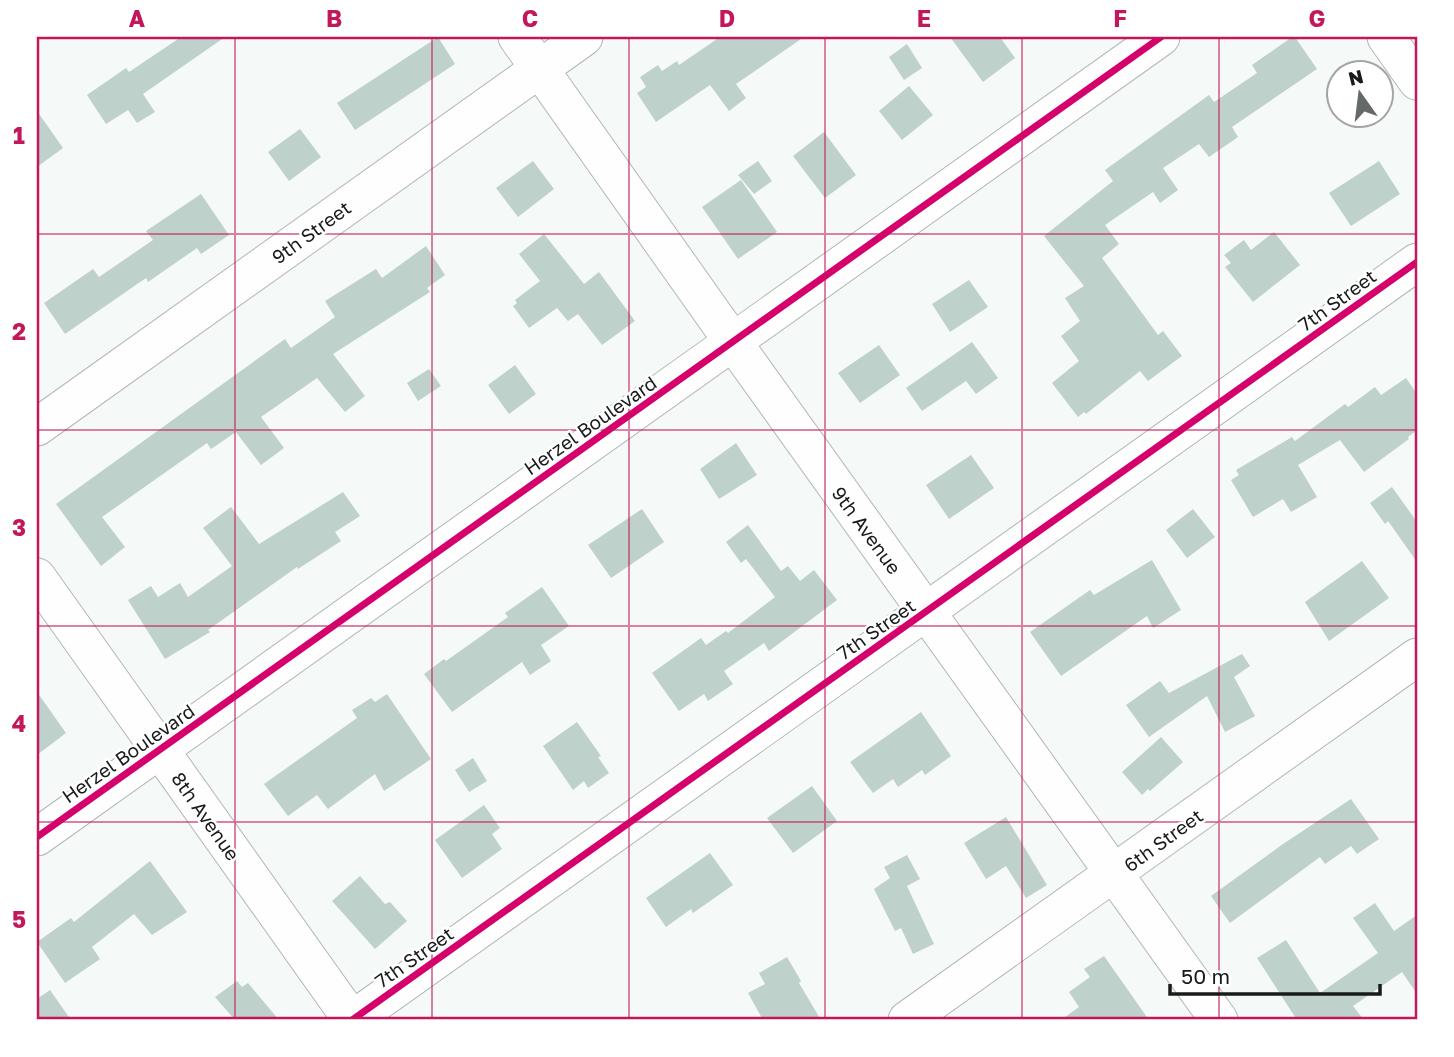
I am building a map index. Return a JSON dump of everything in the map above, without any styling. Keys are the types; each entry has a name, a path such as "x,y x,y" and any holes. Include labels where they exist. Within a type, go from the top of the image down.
{"street":[{"name":"9th Avenue","path":"517,37 1219,1020"},
{"name":"9th Street","path":"37,428 584,37"},
{"name":"Herzel Boulevard","path":"37,837 1161,37"},
{"path":"1386,37 1417,81"},
{"name":"7th Street","path":"352,1020 1417,262"},
{"name":"8th Avenue","path":"37,577 352,1020"},
{"name":"6th Street","path":"907,1020 1417,657"}],"building":[{"path":"181,37 225,37 143,94 155,112 137,123 128,110 106,124 87,95 126,68 129,72"},
{"path":"438,37 455,64 355,130 337,103"},
{"path":"720,37 804,37 736,84 746,98 729,111 710,85 656,122 637,93 646,87 640,77 658,65 662,71 677,61 679,65"},
{"path":"950,37 1000,37 1015,58 983,82"},
{"path":"1295,37 1317,69 1232,127 1238,137 1209,157 1199,144 1163,168 1178,190 1160,203 1153,192 1105,225 1119,244 1102,258 1158,335 1163,331 1182,356 1148,381 1140,371 1086,414 1084,412 1078,417 1052,383 1079,361 1061,336 1080,321 1065,298 1084,286 1044,236 1113,181 1105,170 1209,95 1214,102 1257,73 1252,65"},
{"path":"907,44 922,68 904,80 889,57"},
{"path":"909,86 933,115 902,140 879,111"},
{"path":"37,111 63,148 37,167"},
{"path":"300,129 321,157 289,181 268,152"},
{"path":"824,132 856,175 825,198 793,156"},
{"path":"533,161 554,189 518,217 496,188"},
{"path":"758,161 772,181 754,194 738,175"},
{"path":"1379,161 1400,194 1351,226 1329,193"},
{"path":"741,180 777,232 738,259 702,207"},
{"path":"201,194 229,235 201,254 197,248 148,282 146,278 65,334 44,303 93,269 99,277 153,240 146,231"},
{"path":"1274,232 1300,265 1253,302 1225,267 1231,263 1224,255 1244,240 1251,250"},
{"path":"544,234 584,284 599,272 635,321 602,345 578,314 568,321 557,308 529,328 513,306 517,303 515,300 540,281 519,254"},
{"path":"426,246 445,275 427,288 430,292 333,354 365,396 345,412 317,378 261,417 284,448 261,465 236,432 211,449 207,443 102,517 125,547 101,566 56,504 285,339 291,348 335,317 325,301 376,269 382,278"},
{"path":"969,280 988,307 950,332 932,304"},
{"path":"972,342 998,378 976,394 966,381 922,411 906,388"},
{"path":"879,345 900,375 860,403 838,373"},
{"path":"515,365 536,394 509,414 488,385"},
{"path":"429,369 441,386 418,401 407,383"},
{"path":"1406,378 1417,394 1417,430 1409,439 1364,472 1340,440 1298,465 1317,497 1291,512 1283,499 1253,517 1231,480 1239,475 1236,470 1292,437 1295,441 1345,404 1348,407 1375,387 1381,395"},
{"path":"736,443 757,475 719,499 700,469"},
{"path":"971,455 994,488 949,519 926,485"},
{"path":"1392,487 1417,522 1417,562 1388,521 1385,524 1370,503"},
{"path":"343,492 360,516 335,532 341,541 298,569 297,567 208,630 210,632 165,659 128,600 151,586 158,597 180,583 188,597 232,566 203,528 231,507 259,544"},
{"path":"642,509 664,542 611,578 588,545"},
{"path":"1193,509 1215,537 1187,558 1166,530"},
{"path":"748,525 781,571 788,566 800,581 814,570 837,600 769,651 764,643 724,671 733,684 708,701 704,694 679,711 652,673 701,638 706,645 726,631 728,633 775,597 746,559 741,563 726,542"},
{"path":"1152,560 1181,610 1153,628 1147,616 1061,676 1030,632 1090,590 1094,595"},
{"path":"1362,561 1389,598 1329,641 1305,602"},
{"path":"542,587 569,626 541,645 551,661 530,675 522,662 452,712 424,674 508,617 505,613"},
{"path":"1242,654 1250,666 1234,677 1255,716 1225,732 1207,696 1149,737 1126,705 1160,681 1169,693"},
{"path":"37,692 66,733 37,755"},
{"path":"387,694 431,759 384,791 375,774 328,809 317,795 288,816 264,784 357,718 352,710 371,698 375,702"},
{"path":"921,712 951,756 925,775 922,770 898,787 893,779 873,793 850,762"},
{"path":"577,722 601,756 598,757 609,773 588,788 584,781 573,790 543,746"},
{"path":"1161,737 1183,762 1142,795 1122,772"},
{"path":"473,758 487,781 469,792 455,770"},
{"path":"812,786 837,821 793,853 767,818"},
{"path":"1351,799 1379,839 1357,854 1351,846 1325,864 1320,857 1230,923 1211,896"},
{"path":"484,805 500,828 492,834 502,849 462,878 435,840"},
{"path":"1006,817 1047,885 1026,898 1006,866 986,879 964,843"},
{"path":"710,853 733,885 693,913 691,909 666,927 646,898"},
{"path":"907,855 920,879 907,886 934,944 913,954 901,928 895,931 874,889 890,878 884,867"},
{"path":"150,861 187,912 152,935 134,914 92,947 100,959 65,983 37,942 71,918 74,922"},
{"path":"360,876 385,904 390,902 407,921 375,949 332,901"},
{"path":"1375,903 1394,931 1417,915 1417,994 1402,972 1353,1006 1364,1020 1297,1020 1257,958 1286,940 1320,993 1378,953 1353,918"},
{"path":"1104,956 1149,1020 1061,1020 1079,1007 1069,992 1090,977 1084,969"},
{"path":"787,957 821,1020 763,1020 748,993 765,984 759,973"},
{"path":"237,981 242,987 248,983 279,1020 235,1020 215,997"},
{"path":"50,990 71,1020 37,1020 37,999"}],"cycle path":[{"path":"37,837 1161,37"},
{"path":"352,1020 1417,262"}]}
